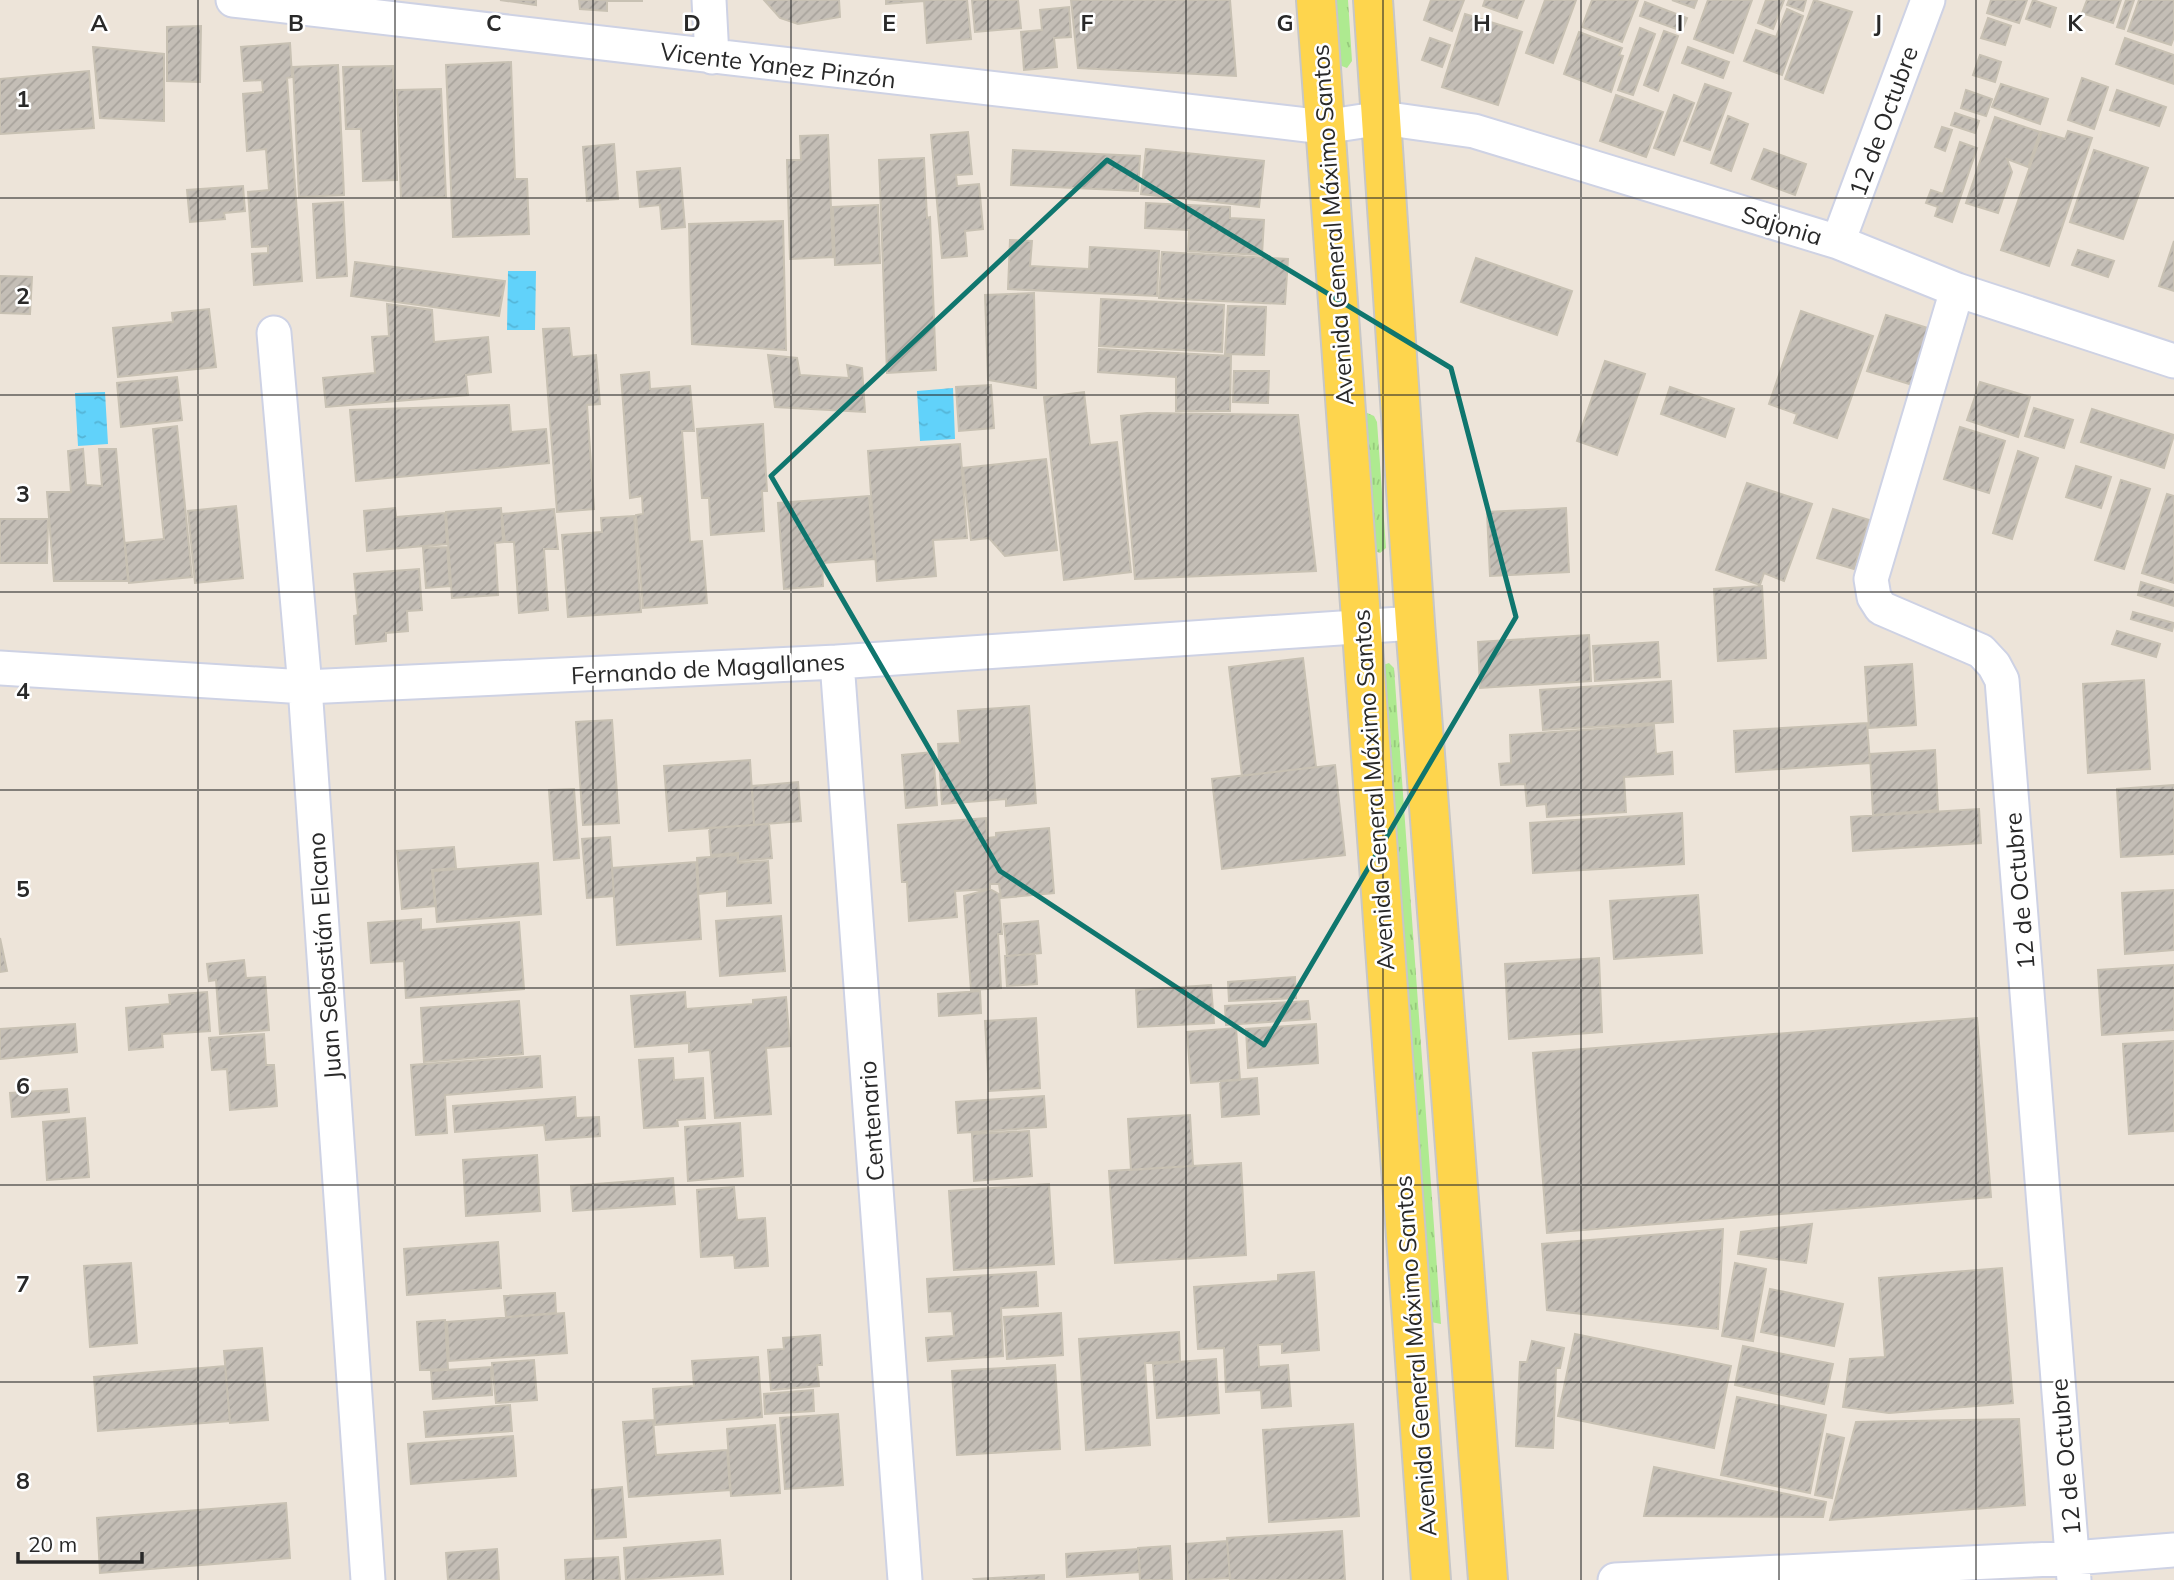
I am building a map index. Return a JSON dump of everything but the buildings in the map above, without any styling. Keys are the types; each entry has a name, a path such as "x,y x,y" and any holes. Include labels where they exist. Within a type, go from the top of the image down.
{"main road":[{"name":"Avenida General Máximo Santos","path":"1316,0 1431,1580"},
{"path":"1373,0 1415,623 1488,1580"}],"street":[{"name":"Vicente Yanez Pinzón","path":"233,0 1324,127 1382,118"},
{"path":"709,0 712,57"},
{"name":"12 de Octubre","path":"1838,242 1928,0"},
{"name":"Sajonia","path":"1382,118 1474,131 1838,242 1957,290 2174,361"},
{"name":"12 de Octubre","path":"1957,290 1871,579 1874,597 1881,608 1981,651 1994,665 2002,680 2073,1569"},
{"name":"Juan Sebastián Elcano","path":"274,333 304,687 368,1580"},
{"name":"Fernando de Magallanes","path":"0,667 304,687 837,662 1415,623"},
{"name":"Centenario","path":"837,662 905,1580"},
{"path":"1615,1580 2073,1569 2174,1550"}],"highlighted area":[{"path":"1107,160 1451,368 1516,617 1264,1045 1000,871 771,476"}],"green space":[{"path":"1333,0 1348,0 1352,61 1347,68 1339,65"},
{"path":"1365,412 1374,416 1377,422 1386,548 1380,553 1375,551"},
{"path":"1389,663 1394,668 1441,1324 1431,1322 1383,665"}],"water":[{"path":"508,271 536,271 535,330 507,330"},
{"path":"953,388 955,439 920,441 917,391"},
{"path":"105,392 108,444 78,446 75,393"}]}
